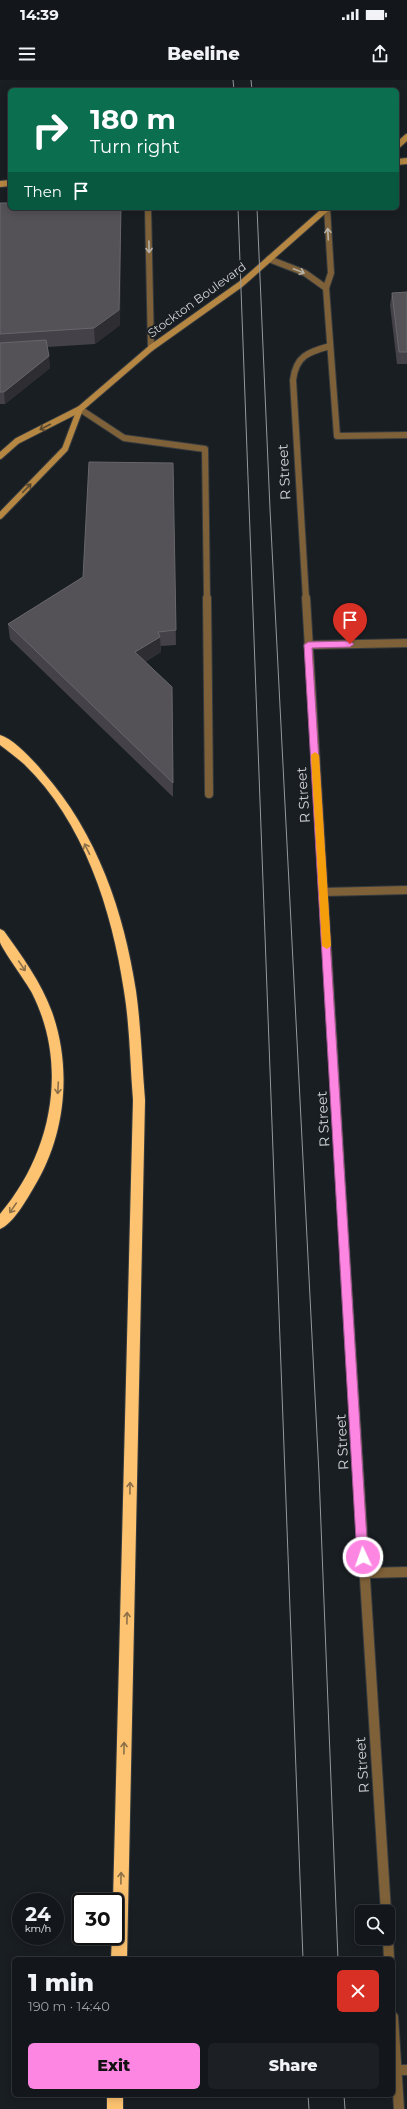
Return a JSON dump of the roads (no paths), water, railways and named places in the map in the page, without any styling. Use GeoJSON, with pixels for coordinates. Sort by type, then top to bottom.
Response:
{"type":"FeatureCollection","features":[{"type":"Feature","properties":{"kind":"highway"},"geometry":{"type":"LineString","coordinates":[[0,739],[28,763],[62,805],[84,842],[105,884],[118,931],[130,991],[139,1100],[119,1957]]}},
{"type":"Feature","properties":{"kind":"highway"},"geometry":{"type":"LineString","coordinates":[[0,934],[30,977],[47,1013],[57,1053],[58,1089],[51,1133],[36,1174],[9,1214],[0,1223]]}},
{"type":"Feature","properties":{"kind":"highway"},"geometry":{"type":"LineString","coordinates":[[115,2109],[116,2097]]}},
{"type":"Feature","properties":{"kind":"main road"},"geometry":{"type":"LineString","coordinates":[[399,144],[407,137]]}},
{"type":"Feature","properties":{"kind":"main road","name":"Stockton Boulevard"},"geometry":{"type":"LineString","coordinates":[[0,456],[17,441],[80,409],[151,348],[241,284],[325,210]]}},
{"type":"Feature","properties":{"kind":"main road","name":"Stockton Boulevard"},"geometry":{"type":"LineString","coordinates":[[0,516],[65,449],[80,409]]}},
{"type":"Feature","properties":{"kind":"street"},"geometry":{"type":"LineString","coordinates":[[148,210],[151,348]]}},
{"type":"Feature","properties":{"kind":"street"},"geometry":{"type":"LineString","coordinates":[[327,210],[331,273],[326,288],[337,436],[407,435]]}},
{"type":"Feature","properties":{"kind":"street"},"geometry":{"type":"LineString","coordinates":[[269,259],[305,273],[326,288]]}},
{"type":"Feature","properties":{"kind":"street","name":"R Street"},"geometry":{"type":"LineString","coordinates":[[330,346],[310,351],[295,365],[292,380],[386,1905]]}},
{"type":"Feature","properties":{"kind":"street"},"geometry":{"type":"LineString","coordinates":[[80,409],[124,438],[205,449],[209,794]]}},
{"type":"Feature","properties":{"kind":"street"},"geometry":{"type":"LineString","coordinates":[[308,645],[407,643]]}},
{"type":"Feature","properties":{"kind":"street"},"geometry":{"type":"LineString","coordinates":[[324,892],[407,890]]}},
{"type":"Feature","properties":{"kind":"street"},"geometry":{"type":"LineString","coordinates":[[364,1573],[407,1572]]}},
{"type":"Feature","properties":{"kind":"street"},"geometry":{"type":"LineString","coordinates":[[388,1945],[389,1957]]}},
{"type":"Feature","properties":{"kind":"street"},"geometry":{"type":"LineString","coordinates":[[395,2029],[402,2070],[399,2109]]}},
{"type":"Feature","properties":{"kind":"tram line"},"geometry":{"type":"LineString","coordinates":[[233,80],[234,88]]}},
{"type":"Feature","properties":{"kind":"tram line"},"geometry":{"type":"LineString","coordinates":[[251,80],[252,88]]}},
{"type":"Feature","properties":{"kind":"tram line"},"geometry":{"type":"LineString","coordinates":[[238,210],[303,1957]]}},
{"type":"Feature","properties":{"kind":"tram line"},"geometry":{"type":"LineString","coordinates":[[257,210],[270,509],[319,1474],[338,1957]]}},
{"type":"Feature","properties":{"kind":"tram line"},"geometry":{"type":"LineString","coordinates":[[308,2097],[309,2109]]}},
{"type":"Feature","properties":{"kind":"tram line"},"geometry":{"type":"LineString","coordinates":[[344,2097],[345,2109]]}}]}
